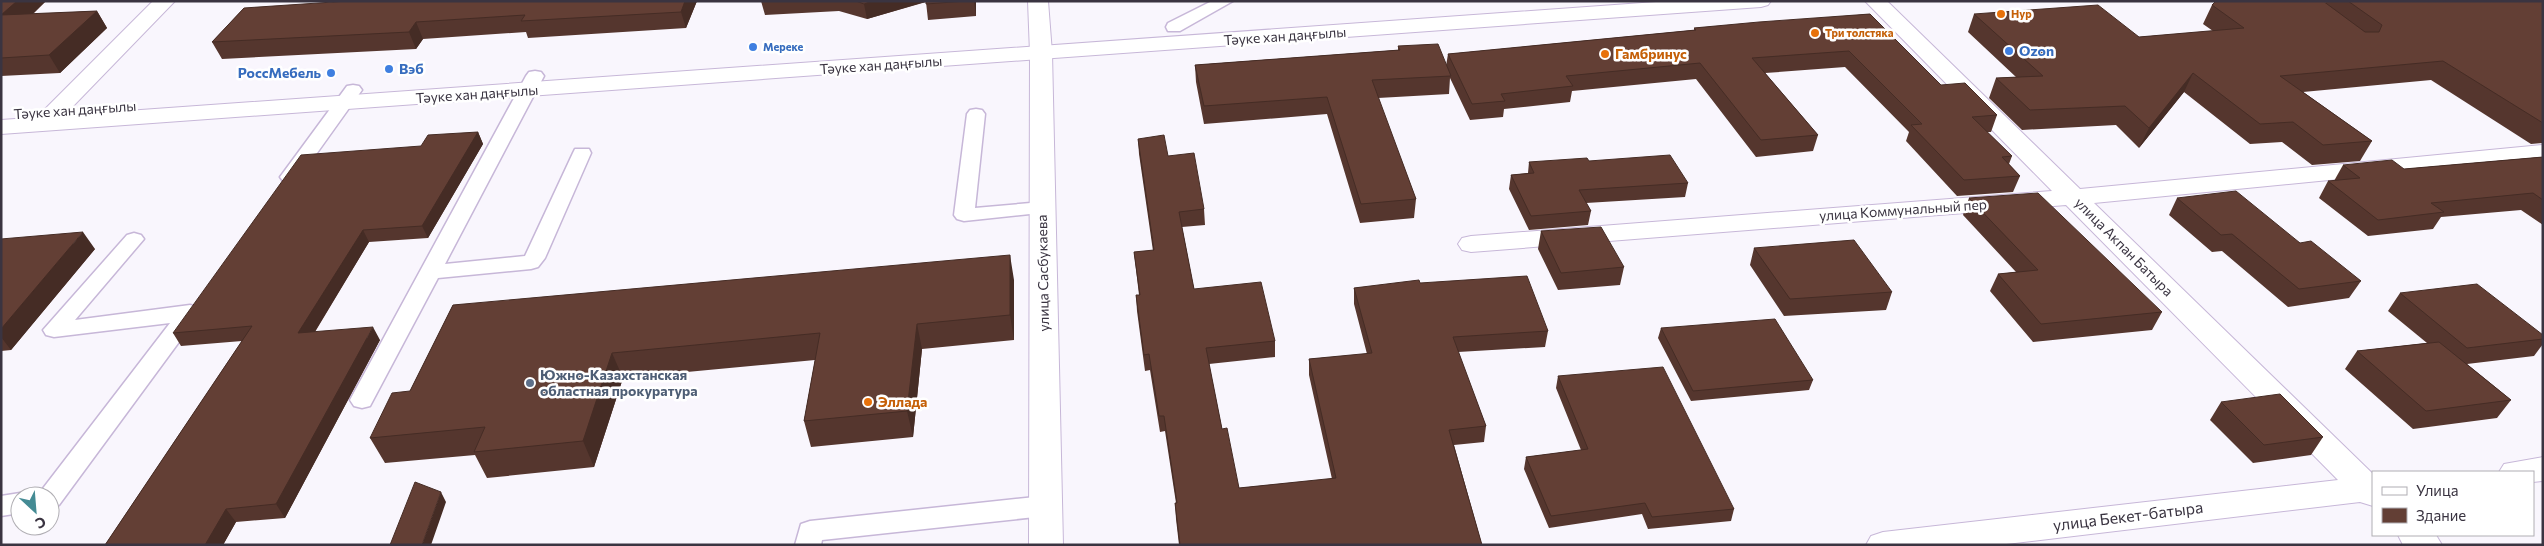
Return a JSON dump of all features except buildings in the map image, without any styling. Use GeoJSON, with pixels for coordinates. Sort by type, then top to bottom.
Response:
{"type":"FeatureCollection","features":[{"type":"Feature","properties":{"kind":"street"},"geometry":{"type":"LineString","coordinates":[[50,118],[165,1]]}},
{"type":"Feature","properties":{"kind":"street","name":"улица Сасбукаева"},"geometry":{"type":"LineString","coordinates":[[1038,1],[1046,545]]}},
{"type":"Feature","properties":{"kind":"street","name":"Тәуке хан даңғылы"},"geometry":{"type":"LineString","coordinates":[[1040,45],[1174,27],[1525,1]]}},
{"type":"Feature","properties":{"kind":"street","name":"Тәуке хан даңғылы"},"geometry":{"type":"LineString","coordinates":[[1,116],[50,118],[1040,45],[1761,1]]}},
{"type":"Feature","properties":{"kind":"street","name":"улица Акпан Батыра"},"geometry":{"type":"LineString","coordinates":[[1875,1],[2371,490]]}},
{"type":"Feature","properties":{"kind":"street","name":"Тәуке хан даңғылы"},"geometry":{"type":"LineString","coordinates":[[1,127],[50,118]]}},
{"type":"Feature","properties":{"kind":"street","name":"улица Коммунальный пер"},"geometry":{"type":"LineString","coordinates":[[1471,244],[2073,197],[2543,152]]}},
{"type":"Feature","properties":{"kind":"street"},"geometry":{"type":"LineString","coordinates":[[2524,471],[2543,469]]}},
{"type":"Feature","properties":{"kind":"street","name":"улица Бекет-батыра"},"geometry":{"type":"LineString","coordinates":[[1883,545],[2371,490]]}},
{"type":"Feature","properties":{"kind":"street"},"geometry":{"type":"LineString","coordinates":[[2415,536],[2425,545]]}},
{"type":"Feature","properties":{"kind":"lane"},"geometry":{"type":"LineString","coordinates":[[1174,27],[1224,1]]}},
{"type":"Feature","properties":{"kind":"lane"},"geometry":{"type":"LineString","coordinates":[[362,400],[532,83]]}},
{"type":"Feature","properties":{"kind":"lane"},"geometry":{"type":"LineString","coordinates":[[281,190],[349,97]]}},
{"type":"Feature","properties":{"kind":"lane"},"geometry":{"type":"LineString","coordinates":[[976,114],[964,215],[1042,208]]}},
{"type":"Feature","properties":{"kind":"lane"},"geometry":{"type":"LineString","coordinates":[[430,272],[530,262],[535,258],[582,153]]}},
{"type":"Feature","properties":{"kind":"lane"},"geometry":{"type":"LineString","coordinates":[[59,486],[194,307],[54,330],[134,239]]}},
{"type":"Feature","properties":{"kind":"lane"},"geometry":{"type":"LineString","coordinates":[[808,545],[810,531],[1045,506]]}},
{"type":"Feature","properties":{"kind":"place","name":"Нур"},"geometry":{"type":"Point","coordinates":[2001,14]}},
{"type":"Feature","properties":{"kind":"place","name":"Три толстяка"},"geometry":{"type":"Point","coordinates":[1815,33]}},
{"type":"Feature","properties":{"kind":"place","name":"Мереке"},"geometry":{"type":"Point","coordinates":[753,47]}},
{"type":"Feature","properties":{"kind":"place","name":"Ozon"},"geometry":{"type":"Point","coordinates":[2009,51]}},
{"type":"Feature","properties":{"kind":"place","name":"Гамбринус"},"geometry":{"type":"Point","coordinates":[1605,54]}},
{"type":"Feature","properties":{"kind":"place","name":"Вэб"},"geometry":{"type":"Point","coordinates":[389,69]}},
{"type":"Feature","properties":{"kind":"place","name":"РоссМебель"},"geometry":{"type":"Point","coordinates":[331,73]}},
{"type":"Feature","properties":{"kind":"place","name":"Южно-Казахстанская областная прокуратура"},"geometry":{"type":"Point","coordinates":[530,383]}},
{"type":"Feature","properties":{"kind":"place","name":"Эллада"},"geometry":{"type":"Point","coordinates":[868,402]}}]}
